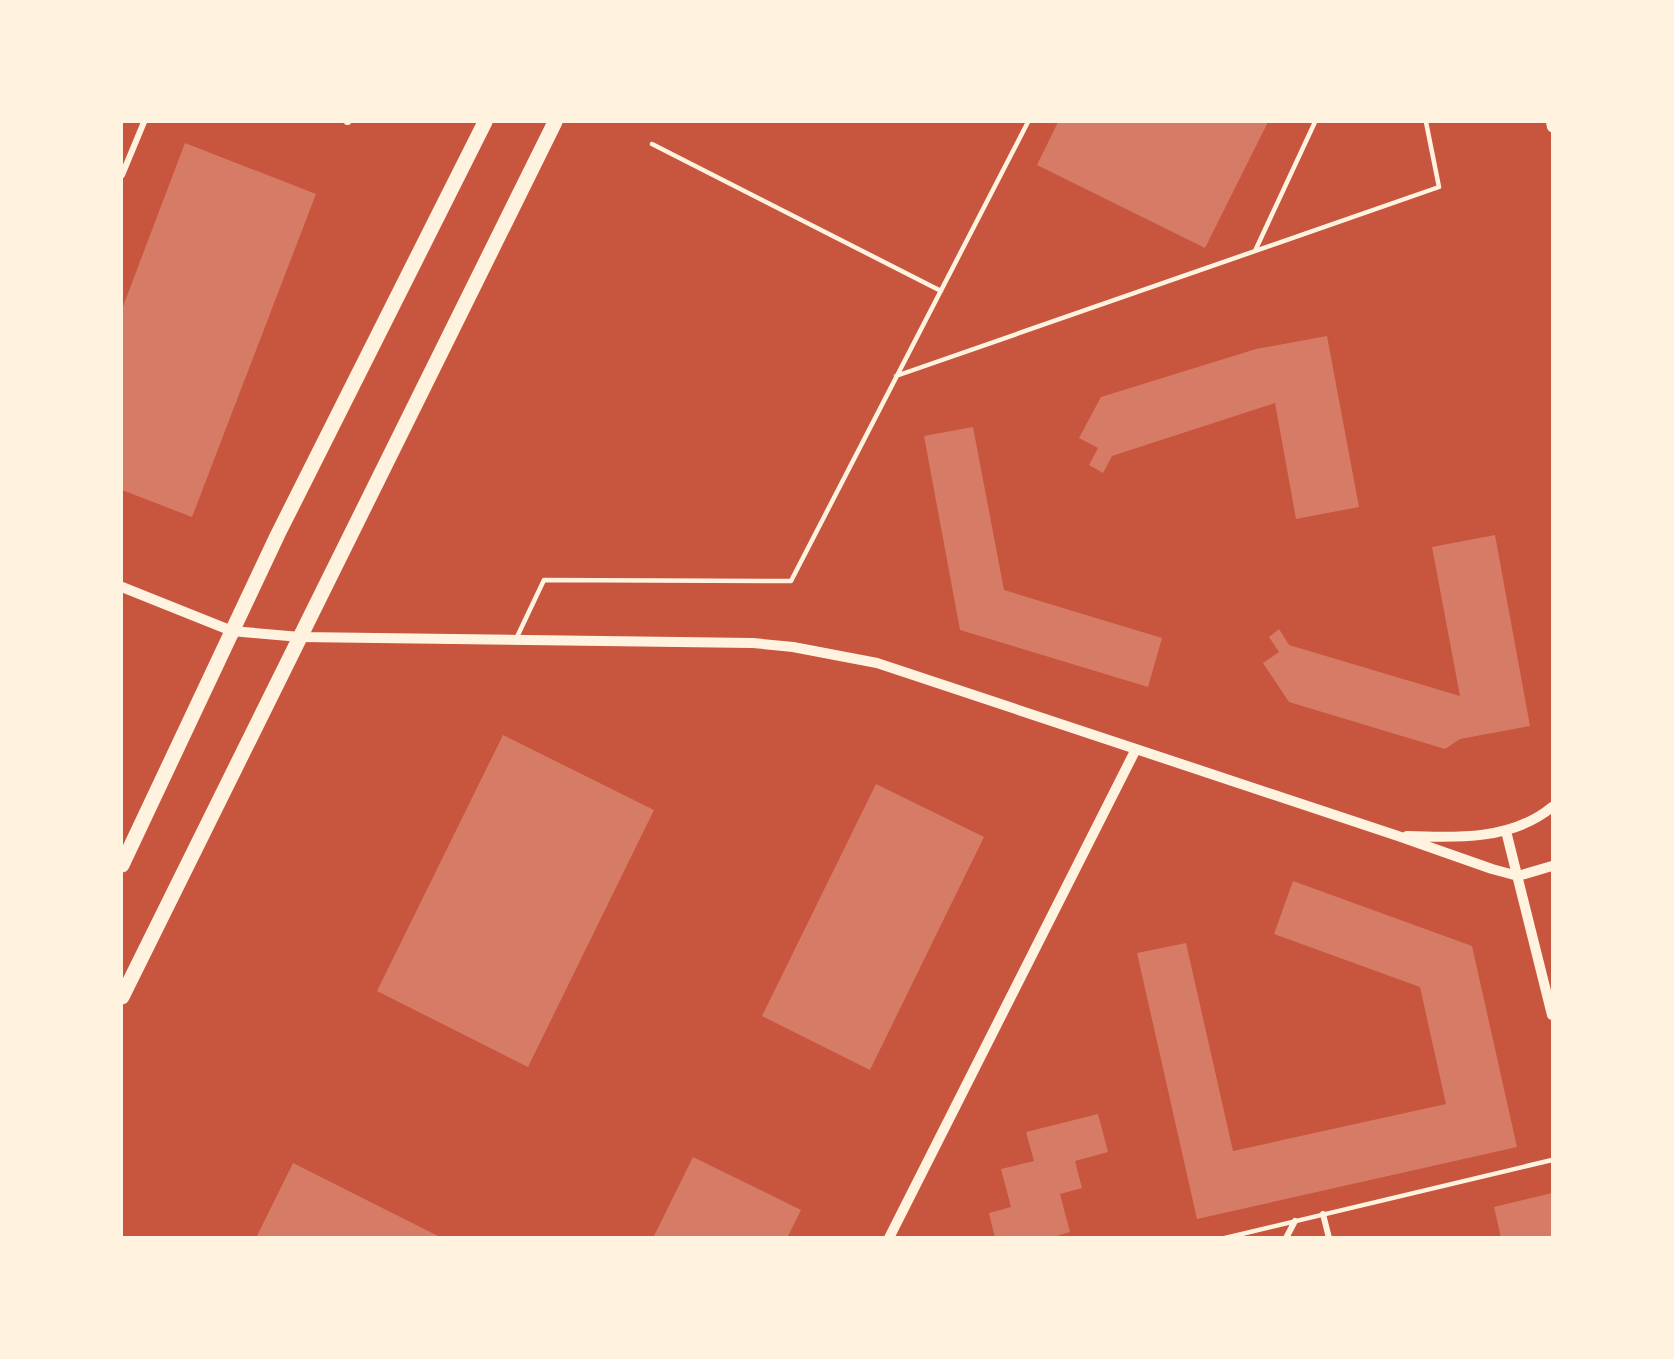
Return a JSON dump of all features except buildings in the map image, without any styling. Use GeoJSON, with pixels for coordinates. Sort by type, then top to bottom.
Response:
{"type":"FeatureCollection","features":[{"type":"Feature","properties":{"kind":"main road"},"geometry":{"type":"LineString","coordinates":[[122,865],[278,534],[485,122]]}},
{"type":"Feature","properties":{"kind":"main road"},"geometry":{"type":"LineString","coordinates":[[122,997],[555,122]]}},
{"type":"Feature","properties":{"kind":"street"},"geometry":{"type":"LineString","coordinates":[[122,176],[144,122]]}},
{"type":"Feature","properties":{"kind":"street"},"geometry":{"type":"LineString","coordinates":[[1551,122],[1552,127]]}},
{"type":"Feature","properties":{"kind":"street"},"geometry":{"type":"LineString","coordinates":[[122,587],[232,631],[300,637],[712,642],[793,647],[878,663],[1518,876],[1552,866]]}},
{"type":"Feature","properties":{"kind":"street"},"geometry":{"type":"LineString","coordinates":[[889,1238],[1136,749]]}},
{"type":"Feature","properties":{"kind":"street"},"geometry":{"type":"LineString","coordinates":[[1398,836],[1456,838],[1506,831],[1540,817],[1552,807]]}},
{"type":"Feature","properties":{"kind":"street"},"geometry":{"type":"LineString","coordinates":[[1506,831],[1552,1016]]}},
{"type":"Feature","properties":{"kind":"street"},"geometry":{"type":"LineString","coordinates":[[1323,1214],[1329,1238]]}},
{"type":"Feature","properties":{"kind":"street"},"geometry":{"type":"LineString","coordinates":[[1286,1238],[1295,1221]]}},
{"type":"Feature","properties":{"kind":"lane"},"geometry":{"type":"LineString","coordinates":[[516,639],[544,580],[791,581],[1029,122]]}},
{"type":"Feature","properties":{"kind":"lane"},"geometry":{"type":"LineString","coordinates":[[1255,251],[1315,122]]}},
{"type":"Feature","properties":{"kind":"lane"},"geometry":{"type":"LineString","coordinates":[[896,376],[1438,187],[1426,122]]}},
{"type":"Feature","properties":{"kind":"lane"},"geometry":{"type":"LineString","coordinates":[[652,144],[941,291]]}},
{"type":"Feature","properties":{"kind":"lane"},"geometry":{"type":"LineString","coordinates":[[1225,1238],[1552,1160]]}}]}
